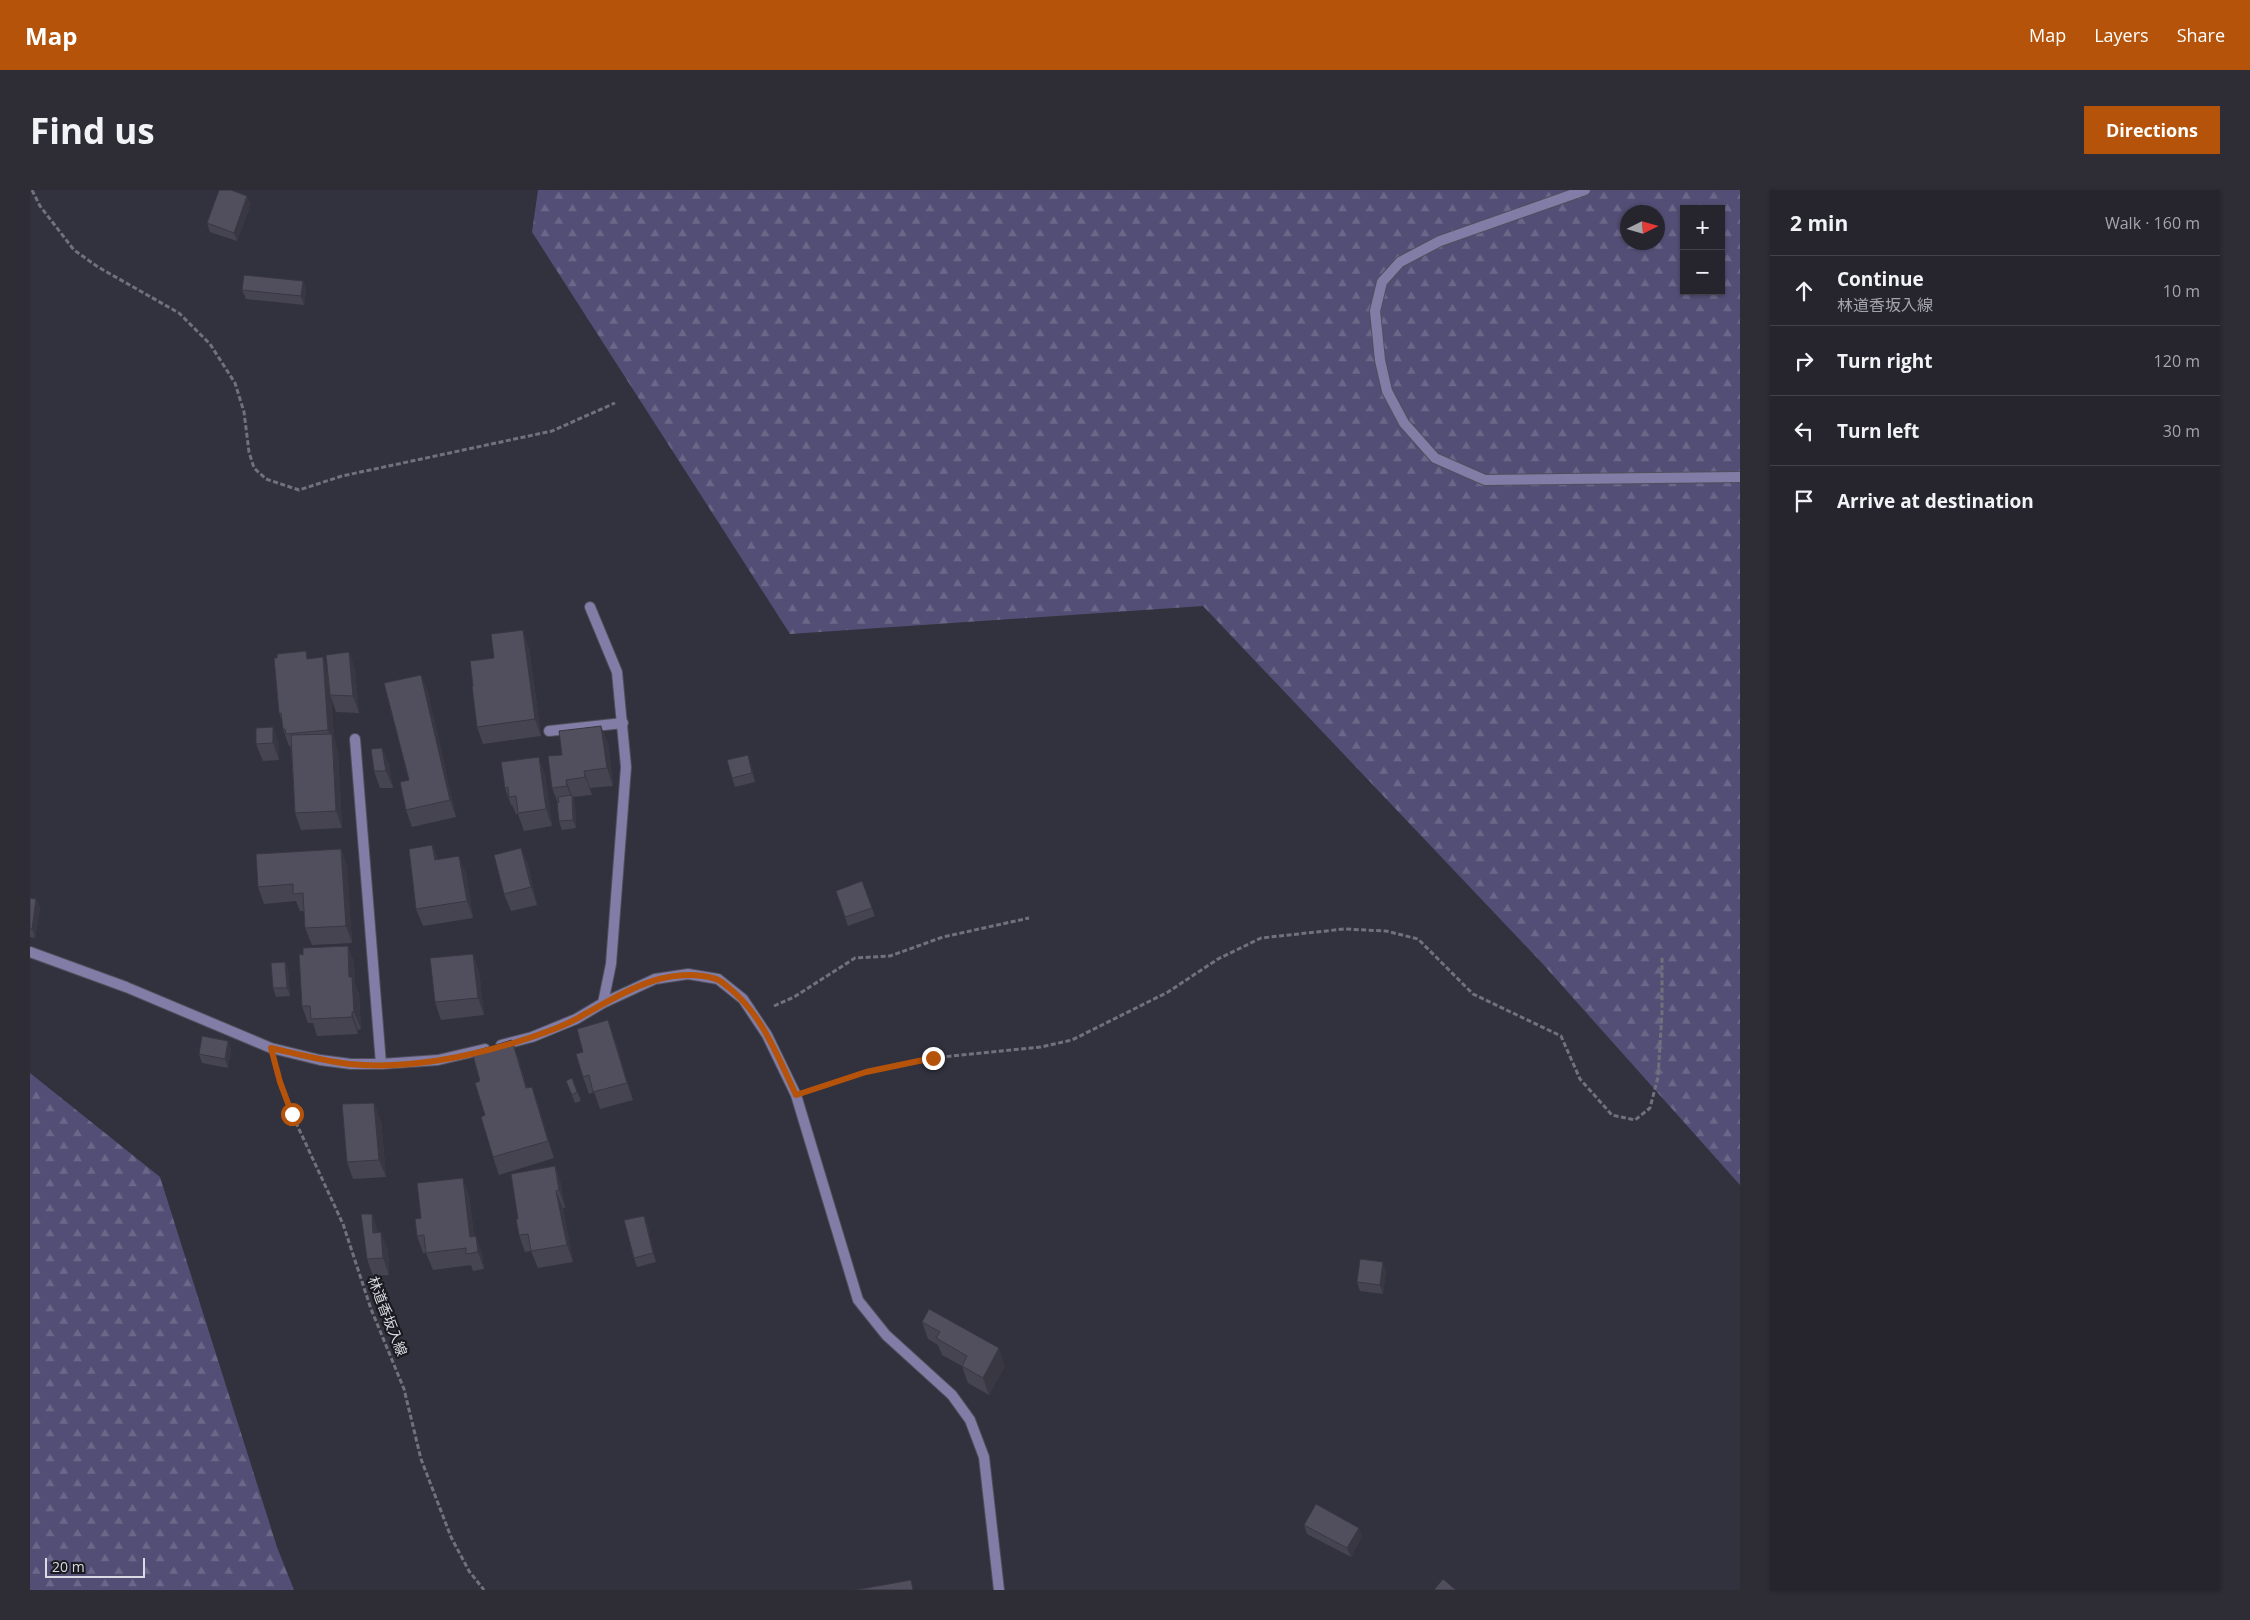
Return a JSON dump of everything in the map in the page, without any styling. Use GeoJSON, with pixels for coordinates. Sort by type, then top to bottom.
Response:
{"type":"FeatureCollection","features":[{"type":"Feature","properties":{"kind":"street"},"geometry":{"type":"LineString","coordinates":[[1585,190],[1440,241],[1400,262],[1382,282],[1375,311],[1380,360],[1387,391],[1404,423],[1435,458],[1485,480],[1740,477]]}},
{"type":"Feature","properties":{"kind":"street"},"geometry":{"type":"LineString","coordinates":[[590,607],[617,672],[626,767],[611,964],[603,1003]]}},
{"type":"Feature","properties":{"kind":"street"},"geometry":{"type":"LineString","coordinates":[[549,731],[623,723]]}},
{"type":"Feature","properties":{"kind":"street"},"geometry":{"type":"LineString","coordinates":[[355,739],[381,1064]]}},
{"type":"Feature","properties":{"kind":"street"},"geometry":{"type":"LineString","coordinates":[[30,952],[126,987],[271,1048],[320,1060],[351,1064],[438,1060],[532,1037],[576,1020],[603,1003],[655,979],[688,974],[718,979],[743,1000],[767,1035],[796,1095],[858,1300],[886,1335],[952,1395],[970,1420],[984,1457],[999,1590]]}},
{"type":"Feature","properties":{"kind":"path"},"geometry":{"type":"LineString","coordinates":[[32,190],[40,206],[74,250],[98,268],[179,314],[210,344],[235,383],[244,412],[249,452],[254,468],[266,479],[299,490],[342,476],[552,431],[615,403]]}},
{"type":"Feature","properties":{"kind":"path"},"geometry":{"type":"LineString","coordinates":[[752,1013],[794,997],[855,958],[890,956],[943,938],[1029,918]]}},
{"type":"Feature","properties":{"kind":"path"},"geometry":{"type":"LineString","coordinates":[[796,1095],[866,1072],[933,1058],[1041,1047],[1072,1040],[1168,992],[1218,959],[1261,938],[1344,929],[1386,931],[1418,939],[1473,994],[1561,1036],[1580,1079],[1612,1115],[1636,1120],[1650,1108],[1658,1077],[1662,956]]}},
{"type":"Feature","properties":{"kind":"path","name":"林道香坂入線"},"geometry":{"type":"LineString","coordinates":[[271,1048],[280,1082],[343,1224],[371,1309],[404,1389],[421,1458],[450,1537],[468,1571],[484,1590]]}},
{"type":"Feature","properties":{"kind":"green space"},"geometry":{"type":"Polygon","coordinates":[[[538,190],[1740,190],[1740,1185],[1541,962],[1203,606],[790,634],[532,232],[538,190]]]}},
{"type":"Feature","properties":{"kind":"green space"},"geometry":{"type":"Polygon","coordinates":[[[30,1073],[160,1177],[277,1547],[294,1590],[30,1590],[30,1073]]]}},
{"type":"Feature","properties":{"kind":"building"},"geometry":{"type":"Polygon","coordinates":[[[219,190],[231,190],[247,196],[234,233],[207,223],[219,190]]]}},
{"type":"Feature","properties":{"kind":"building"},"geometry":{"type":"Polygon","coordinates":[[[244,275],[303,281],[301,296],[242,290],[244,275]]]}},
{"type":"Feature","properties":{"kind":"building"},"geometry":{"type":"Polygon","coordinates":[[[523,630],[535,719],[477,727],[470,661],[494,658],[491,634],[523,630]]]}},
{"type":"Feature","properties":{"kind":"building"},"geometry":{"type":"Polygon","coordinates":[[[306,651],[307,659],[323,657],[328,730],[286,734],[285,729],[283,729],[281,713],[279,713],[274,658],[277,658],[277,654],[306,651]]]}},
{"type":"Feature","properties":{"kind":"building"},"geometry":{"type":"Polygon","coordinates":[[[349,652],[353,696],[330,695],[326,655],[349,652]]]}},
{"type":"Feature","properties":{"kind":"building"},"geometry":{"type":"Polygon","coordinates":[[[421,675],[450,800],[406,810],[400,782],[409,780],[384,683],[421,675]]]}},
{"type":"Feature","properties":{"kind":"building"},"geometry":{"type":"Polygon","coordinates":[[[601,726],[607,768],[584,771],[585,777],[566,780],[567,786],[552,788],[548,756],[562,755],[559,731],[601,726]]]}},
{"type":"Feature","properties":{"kind":"building"},"geometry":{"type":"Polygon","coordinates":[[[273,727],[273,743],[256,744],[256,728],[273,727]]]}},
{"type":"Feature","properties":{"kind":"building"},"geometry":{"type":"Polygon","coordinates":[[[332,734],[336,811],[295,813],[291,735],[332,734]]]}},
{"type":"Feature","properties":{"kind":"building"},"geometry":{"type":"Polygon","coordinates":[[[382,748],[386,771],[374,771],[371,749],[382,748]]]}},
{"type":"Feature","properties":{"kind":"building"},"geometry":{"type":"Polygon","coordinates":[[[748,755],[752,773],[732,778],[727,760],[748,755]]]}},
{"type":"Feature","properties":{"kind":"building"},"geometry":{"type":"Polygon","coordinates":[[[539,757],[546,809],[518,813],[516,796],[509,797],[508,787],[505,788],[501,762],[539,757]]]}},
{"type":"Feature","properties":{"kind":"building"},"geometry":{"type":"Polygon","coordinates":[[[572,795],[573,820],[559,821],[558,797],[572,795]]]}},
{"type":"Feature","properties":{"kind":"building"},"geometry":{"type":"Polygon","coordinates":[[[432,845],[435,860],[459,856],[467,901],[416,909],[409,849],[432,845]]]}},
{"type":"Feature","properties":{"kind":"building"},"geometry":{"type":"Polygon","coordinates":[[[521,848],[531,887],[504,894],[494,855],[521,848]]]}},
{"type":"Feature","properties":{"kind":"building"},"geometry":{"type":"Polygon","coordinates":[[[341,849],[346,926],[305,928],[303,893],[293,894],[293,884],[258,887],[256,854],[341,849]]]}},
{"type":"Feature","properties":{"kind":"building"},"geometry":{"type":"Polygon","coordinates":[[[862,881],[872,908],[845,917],[836,891],[862,881]]]}},
{"type":"Feature","properties":{"kind":"building"},"geometry":{"type":"Polygon","coordinates":[[[30,898],[36,899],[32,929],[30,929],[30,898]]]}},
{"type":"Feature","properties":{"kind":"building"},"geometry":{"type":"Polygon","coordinates":[[[348,946],[349,977],[352,977],[354,1012],[352,1012],[352,1017],[311,1019],[310,1006],[302,1006],[299,954],[303,955],[303,948],[348,946]]]}},
{"type":"Feature","properties":{"kind":"building"},"geometry":{"type":"Polygon","coordinates":[[[473,954],[478,998],[435,1002],[430,958],[473,954]]]}},
{"type":"Feature","properties":{"kind":"building"},"geometry":{"type":"Polygon","coordinates":[[[285,962],[287,988],[273,988],[271,963],[285,962]]]}},
{"type":"Feature","properties":{"kind":"building"},"geometry":{"type":"Polygon","coordinates":[[[608,1020],[627,1083],[593,1092],[589,1075],[583,1077],[576,1054],[583,1052],[577,1029],[608,1020]]]}},
{"type":"Feature","properties":{"kind":"building"},"geometry":{"type":"Polygon","coordinates":[[[202,1036],[228,1041],[225,1059],[199,1054],[202,1036]]]}},
{"type":"Feature","properties":{"kind":"building"},"geometry":{"type":"Polygon","coordinates":[[[512,1040],[526,1088],[532,1087],[548,1141],[493,1157],[481,1117],[485,1115],[475,1083],[480,1081],[472,1052],[512,1040]]]}},
{"type":"Feature","properties":{"kind":"building"},"geometry":{"type":"Polygon","coordinates":[[[572,1078],[577,1092],[572,1095],[566,1081],[572,1078]]]}},
{"type":"Feature","properties":{"kind":"building"},"geometry":{"type":"Polygon","coordinates":[[[374,1103],[379,1160],[347,1162],[342,1104],[374,1103]]]}},
{"type":"Feature","properties":{"kind":"building"},"geometry":{"type":"Polygon","coordinates":[[[555,1166],[559,1190],[556,1191],[567,1245],[531,1251],[528,1234],[519,1235],[511,1174],[555,1166]]]}},
{"type":"Feature","properties":{"kind":"building"},"geometry":{"type":"Polygon","coordinates":[[[463,1178],[470,1237],[476,1236],[478,1252],[466,1254],[466,1248],[426,1253],[424,1235],[417,1236],[415,1219],[421,1218],[417,1183],[463,1178]]]}},
{"type":"Feature","properties":{"kind":"building"},"geometry":{"type":"Polygon","coordinates":[[[361,1214],[372,1214],[373,1233],[381,1232],[383,1258],[367,1259],[361,1214]]]}},
{"type":"Feature","properties":{"kind":"building"},"geometry":{"type":"Polygon","coordinates":[[[644,1216],[653,1253],[634,1258],[624,1220],[644,1216]]]}},
{"type":"Feature","properties":{"kind":"building"},"geometry":{"type":"Polygon","coordinates":[[[1360,1259],[1383,1262],[1380,1285],[1357,1282],[1360,1259]]]}},
{"type":"Feature","properties":{"kind":"building"},"geometry":{"type":"Polygon","coordinates":[[[929,1309],[999,1348],[983,1378],[962,1366],[967,1356],[936,1338],[940,1332],[922,1322],[929,1309]]]}},
{"type":"Feature","properties":{"kind":"building"},"geometry":{"type":"Polygon","coordinates":[[[1316,1504],[1359,1528],[1347,1548],[1304,1525],[1316,1504]]]}},
{"type":"Feature","properties":{"kind":"building"},"geometry":{"type":"Polygon","coordinates":[[[1443,1579],[1456,1590],[1434,1590],[1443,1579]]]}},
{"type":"Feature","properties":{"kind":"building"},"geometry":{"type":"Polygon","coordinates":[[[911,1580],[913,1590],[855,1590],[911,1580]]]}},
{"type":"Feature","properties":{"kind":"route"},"geometry":{"type":"LineString","coordinates":[[292,1114],[280,1082],[271,1048],[320,1060],[351,1064],[438,1060],[532,1037],[576,1020],[603,1003],[655,979],[688,974],[718,979],[743,1000],[767,1035],[796,1095],[866,1072],[933,1058]]}}]}
